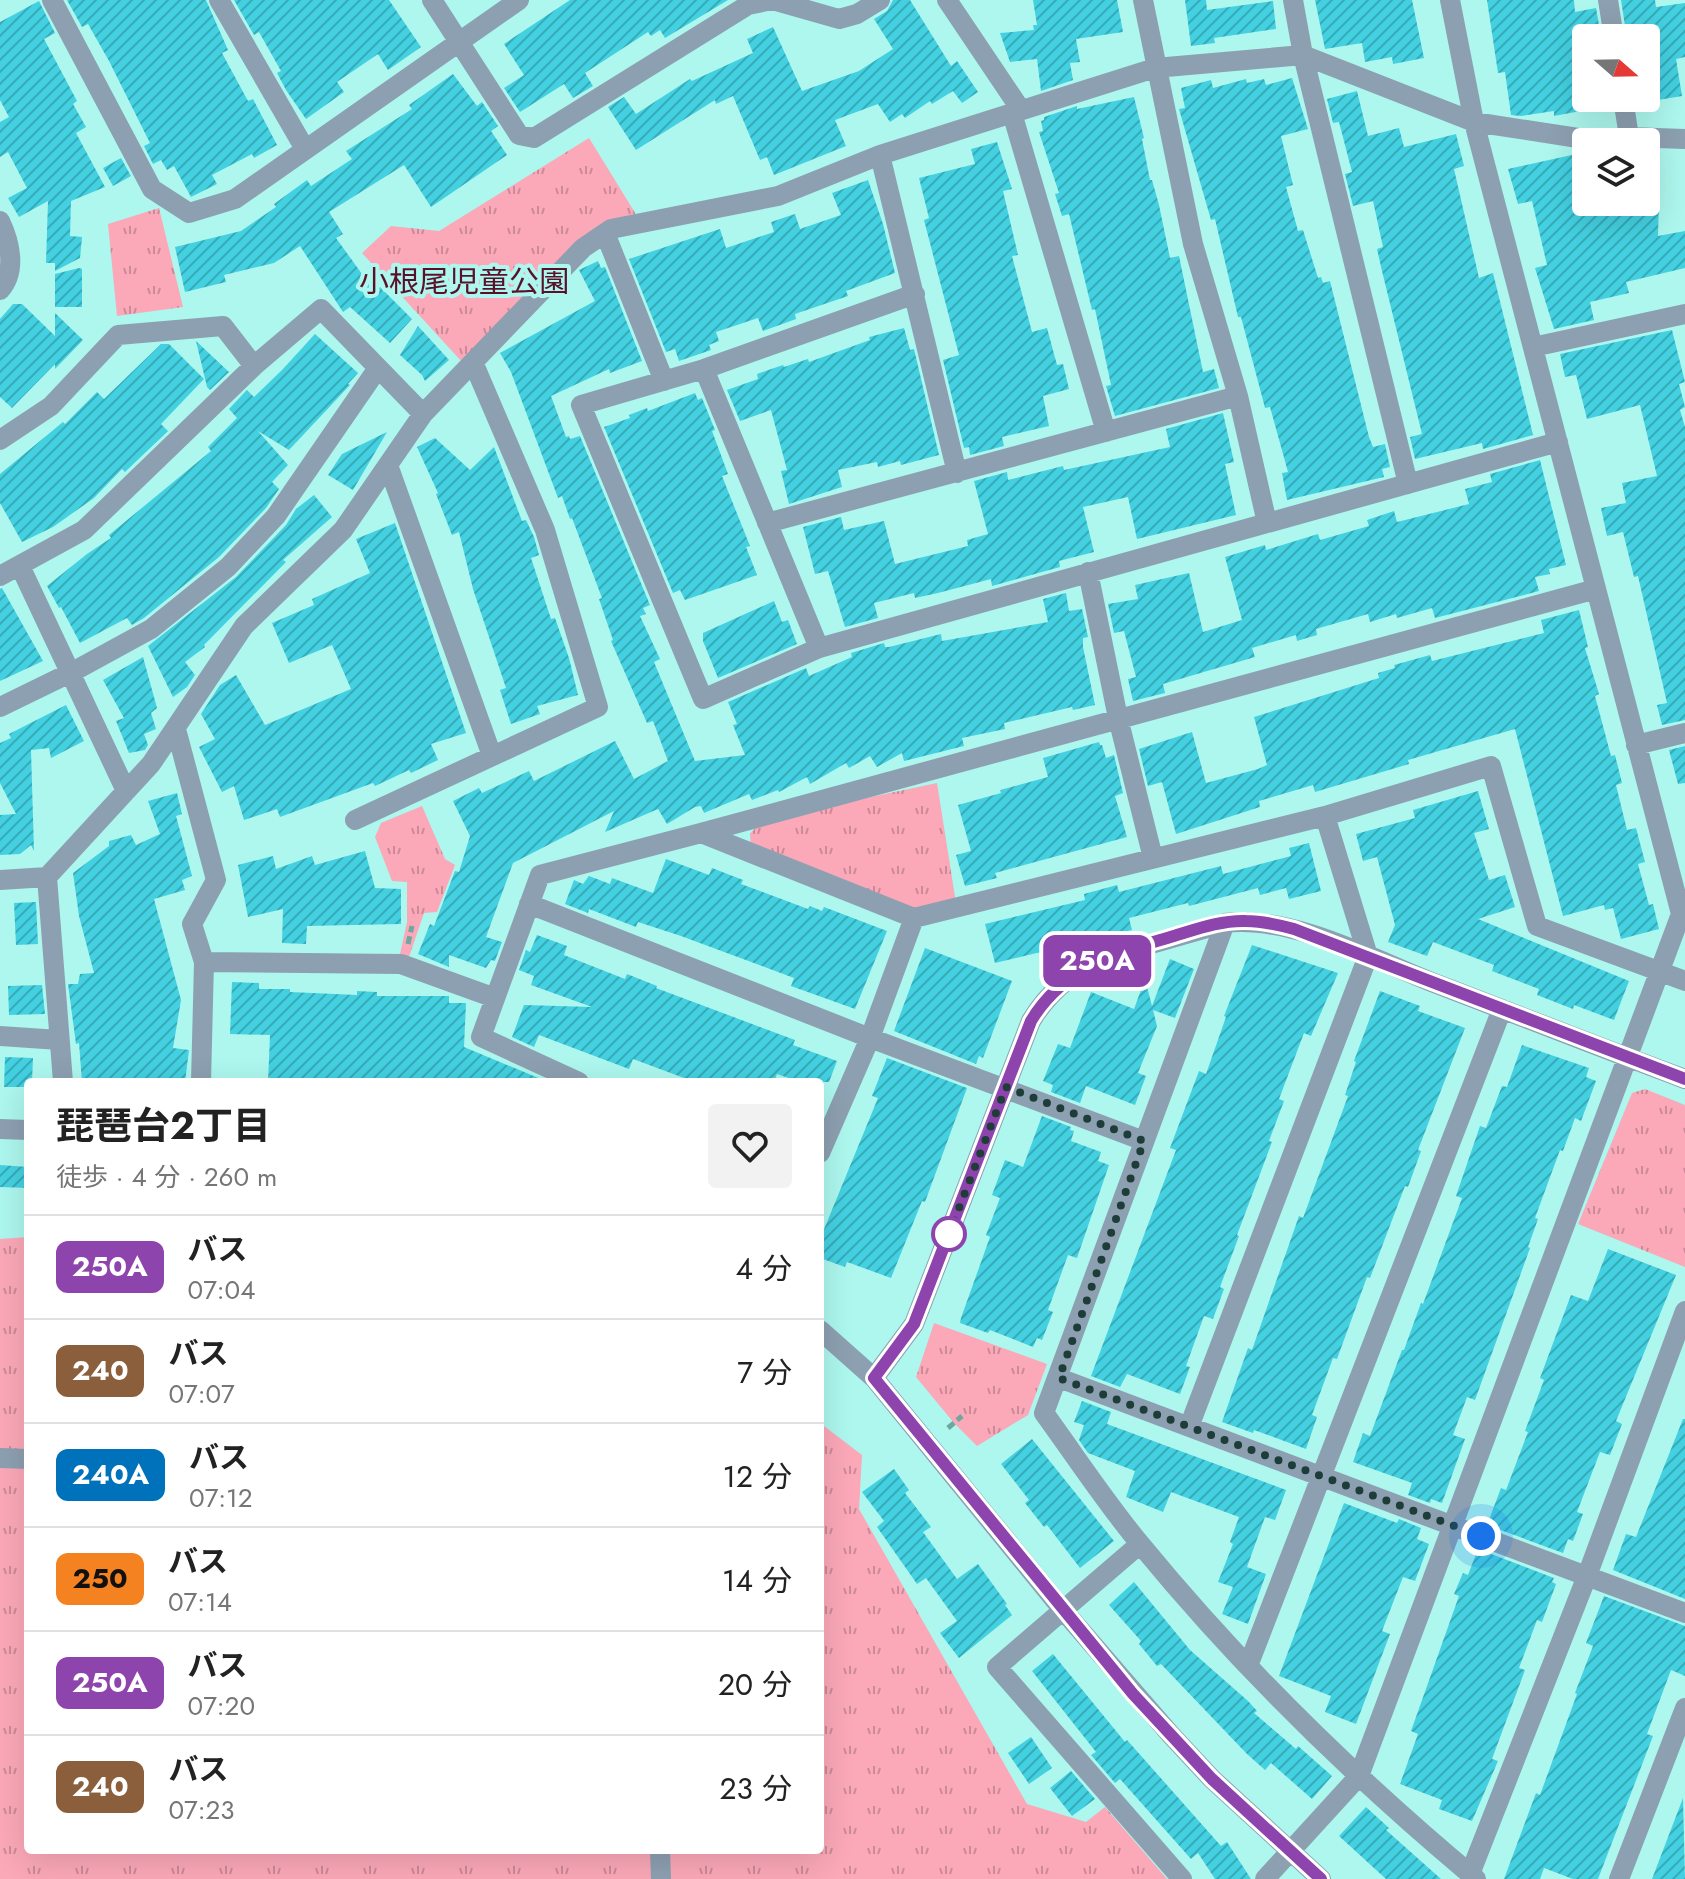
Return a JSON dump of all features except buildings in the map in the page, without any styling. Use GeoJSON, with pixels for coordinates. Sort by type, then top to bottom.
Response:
{"type":"FeatureCollection","features":[{"type":"Feature","properties":{"kind":"street"},"geometry":{"type":"LineString","coordinates":[[52,0],[152,189],[189,213],[235,199],[519,0]]}},
{"type":"Feature","properties":{"kind":"street"},"geometry":{"type":"LineString","coordinates":[[219,0],[305,149]]}},
{"type":"Feature","properties":{"kind":"street"},"geometry":{"type":"LineString","coordinates":[[432,0],[519,135],[534,138],[748,5],[772,0],[839,19],[857,14],[880,0]]}},
{"type":"Feature","properties":{"kind":"street"},"geometry":{"type":"LineString","coordinates":[[947,0],[1017,112],[1106,432]]}},
{"type":"Feature","properties":{"kind":"street"},"geometry":{"type":"LineString","coordinates":[[1143,0],[1193,244],[1238,396],[1267,523]]}},
{"type":"Feature","properties":{"kind":"street"},"geometry":{"type":"LineString","coordinates":[[1293,0],[1303,55],[1408,484]]}},
{"type":"Feature","properties":{"kind":"street"},"geometry":{"type":"LineString","coordinates":[[1265,1879],[1359,1776],[1681,914],[1675,855],[1636,745],[1474,122],[1450,0]]}},
{"type":"Feature","properties":{"kind":"street"},"geometry":{"type":"LineString","coordinates":[[1608,0],[1612,24]]}},
{"type":"Feature","properties":{"kind":"street"},"geometry":{"type":"LineString","coordinates":[[0,880],[47,877],[151,764],[244,626],[343,530],[423,414],[583,248],[611,229],[778,196],[880,155],[1155,68],[1303,55],[1474,122],[1572,137]]}},
{"type":"Feature","properties":{"kind":"street"},"geometry":{"type":"LineString","coordinates":[[1660,138],[1685,139]]}},
{"type":"Feature","properties":{"kind":"street"},"geometry":{"type":"LineString","coordinates":[[880,155],[957,473]]}},
{"type":"Feature","properties":{"kind":"street"},"geometry":{"type":"LineString","coordinates":[[0,221],[6,233],[11,264],[0,290]]}},
{"type":"Feature","properties":{"kind":"street"},"geometry":{"type":"LineString","coordinates":[[605,233],[664,381]]}},
{"type":"Feature","properties":{"kind":"street"},"geometry":{"type":"LineString","coordinates":[[915,294],[704,369],[581,405],[703,699],[819,648],[1558,442]]}},
{"type":"Feature","properties":{"kind":"street"},"geometry":{"type":"LineString","coordinates":[[0,576],[84,530],[254,366],[321,309],[423,414]]}},
{"type":"Feature","properties":{"kind":"street"},"geometry":{"type":"LineString","coordinates":[[1533,347],[1685,314]]}},
{"type":"Feature","properties":{"kind":"street"},"geometry":{"type":"LineString","coordinates":[[0,440],[51,406],[118,335],[223,326],[254,366]]}},
{"type":"Feature","properties":{"kind":"street"},"geometry":{"type":"LineString","coordinates":[[355,820],[598,707],[545,530],[473,362]]}},
{"type":"Feature","properties":{"kind":"street"},"geometry":{"type":"LineString","coordinates":[[0,707],[151,629],[228,567],[276,516],[378,368]]}},
{"type":"Feature","properties":{"kind":"street"},"geometry":{"type":"LineString","coordinates":[[704,369],[819,648]]}},
{"type":"Feature","properties":{"kind":"street"},"geometry":{"type":"LineString","coordinates":[[767,523],[1238,396]]}},
{"type":"Feature","properties":{"kind":"street"},"geometry":{"type":"LineString","coordinates":[[388,465],[492,756]]}},
{"type":"Feature","properties":{"kind":"street"},"geometry":{"type":"LineString","coordinates":[[20,566],[126,791]]}},
{"type":"Feature","properties":{"kind":"street"},"geometry":{"type":"LineString","coordinates":[[1088,572],[1118,718],[1153,858]]}},
{"type":"Feature","properties":{"kind":"street"},"geometry":{"type":"LineString","coordinates":[[570,1078],[481,1037],[540,875],[1596,589]]}},
{"type":"Feature","properties":{"kind":"street"},"geometry":{"type":"LineString","coordinates":[[176,729],[216,880],[192,924],[204,962],[201,1078]]}},
{"type":"Feature","properties":{"kind":"street"},"geometry":{"type":"LineString","coordinates":[[1636,745],[1685,733]]}},
{"type":"Feature","properties":{"kind":"street"},"geometry":{"type":"LineString","coordinates":[[701,833],[914,918],[1325,816],[1491,766],[1537,926],[1685,981]]}},
{"type":"Feature","properties":{"kind":"street"},"geometry":{"type":"LineString","coordinates":[[1189,1427],[1368,956],[1325,816]]}},
{"type":"Feature","properties":{"kind":"street"},"geometry":{"type":"LineString","coordinates":[[47,877],[63,1078]]}},
{"type":"Feature","properties":{"kind":"street"},"geometry":{"type":"LineString","coordinates":[[529,904],[870,1038],[1144,1141]]}},
{"type":"Feature","properties":{"kind":"street"},"geometry":{"type":"LineString","coordinates":[[824,1144],[870,1038],[914,918]]}},
{"type":"Feature","properties":{"kind":"street"},"geometry":{"type":"LineString","coordinates":[[1225,923],[1044,1413],[1140,1544],[1248,1666],[1359,1776],[1473,1877],[1685,1311]]}},
{"type":"Feature","properties":{"kind":"street"},"geometry":{"type":"LineString","coordinates":[[874,1378],[914,1324],[1023,1041],[1039,1007],[1075,973],[1131,948],[1225,923],[1271,923],[1368,956],[1685,1079]]}},
{"type":"Feature","properties":{"kind":"street"},"geometry":{"type":"LineString","coordinates":[[204,962],[401,964],[495,998]]}},
{"type":"Feature","properties":{"kind":"street"},"geometry":{"type":"LineString","coordinates":[[1248,1666],[1502,1009]]}},
{"type":"Feature","properties":{"kind":"street"},"geometry":{"type":"LineString","coordinates":[[0,1036],[59,1040]]}},
{"type":"Feature","properties":{"kind":"street"},"geometry":{"type":"LineString","coordinates":[[0,1129],[24,1130]]}},
{"type":"Feature","properties":{"kind":"street"},"geometry":{"type":"LineString","coordinates":[[824,1334],[874,1378],[1062,1609],[1171,1735],[1212,1779],[1321,1879]]}},
{"type":"Feature","properties":{"kind":"street"},"geometry":{"type":"LineString","coordinates":[[1059,1378],[1685,1613]]}},
{"type":"Feature","properties":{"kind":"street"},"geometry":{"type":"LineString","coordinates":[[0,1458],[24,1459]]}},
{"type":"Feature","properties":{"kind":"street"},"geometry":{"type":"LineString","coordinates":[[1140,1544],[997,1667],[1182,1879]]}},
{"type":"Feature","properties":{"kind":"street"},"geometry":{"type":"LineString","coordinates":[[1619,1879],[1685,1708]]}},
{"type":"Feature","properties":{"kind":"street"},"geometry":{"type":"LineString","coordinates":[[660,1854],[661,1879]]}},
{"type":"Feature","properties":{"kind":"path"},"geometry":{"type":"LineString","coordinates":[[408,946],[412,926]]}},
{"type":"Feature","properties":{"kind":"path"},"geometry":{"type":"LineString","coordinates":[[948,1428],[962,1416]]}},
{"type":"Feature","properties":{"kind":"green space","name":"小根尾児童公園"},"geometry":{"type":"Polygon","coordinates":[[[589,138],[637,216],[608,222],[463,363],[362,253],[391,226],[439,231],[589,138]]]}},
{"type":"Feature","properties":{"kind":"green space"},"geometry":{"type":"Polygon","coordinates":[[[159,208],[183,307],[117,316],[108,224],[159,208]]]}},
{"type":"Feature","properties":{"kind":"green space"},"geometry":{"type":"Polygon","coordinates":[[[937,783],[956,903],[916,912],[751,848],[750,834],[762,820],[937,783]]]}},
{"type":"Feature","properties":{"kind":"green space"},"geometry":{"type":"Polygon","coordinates":[[[422,806],[445,859],[455,865],[437,912],[424,913],[409,957],[400,954],[407,922],[407,882],[392,881],[375,837],[381,823],[422,806]]]}},
{"type":"Feature","properties":{"kind":"green space"},"geometry":{"type":"Polygon","coordinates":[[[1645,1089],[1685,1105],[1685,1267],[1578,1224],[1632,1093],[1645,1089]]]}},
{"type":"Feature","properties":{"kind":"green space"},"geometry":{"type":"Polygon","coordinates":[[[24,1237],[24,1854],[824,1854],[824,1426],[862,1455],[859,1509],[1027,1804],[1086,1822],[1105,1807],[1167,1879],[0,1879],[0,1239],[24,1237]]]}},
{"type":"Feature","properties":{"kind":"green space"},"geometry":{"type":"Polygon","coordinates":[[[934,1323],[1047,1364],[1028,1415],[977,1446],[916,1377],[934,1323]]]}},
{"type":"Feature","properties":{"kind":"bus line","name":"250A"},"geometry":{"type":"LineString","coordinates":[[1321,1879],[1212,1779],[1133,1694],[874,1378],[914,1324],[1031,1021],[1039,1007],[1063,982],[1090,964],[1131,948],[1225,923],[1271,923],[1368,956],[1685,1079]]}},
{"type":"Feature","properties":{"kind":"route"},"geometry":{"type":"LineString","coordinates":[[949,1234],[1006,1087],[1144,1141],[1059,1378],[1481,1536]]}}]}
